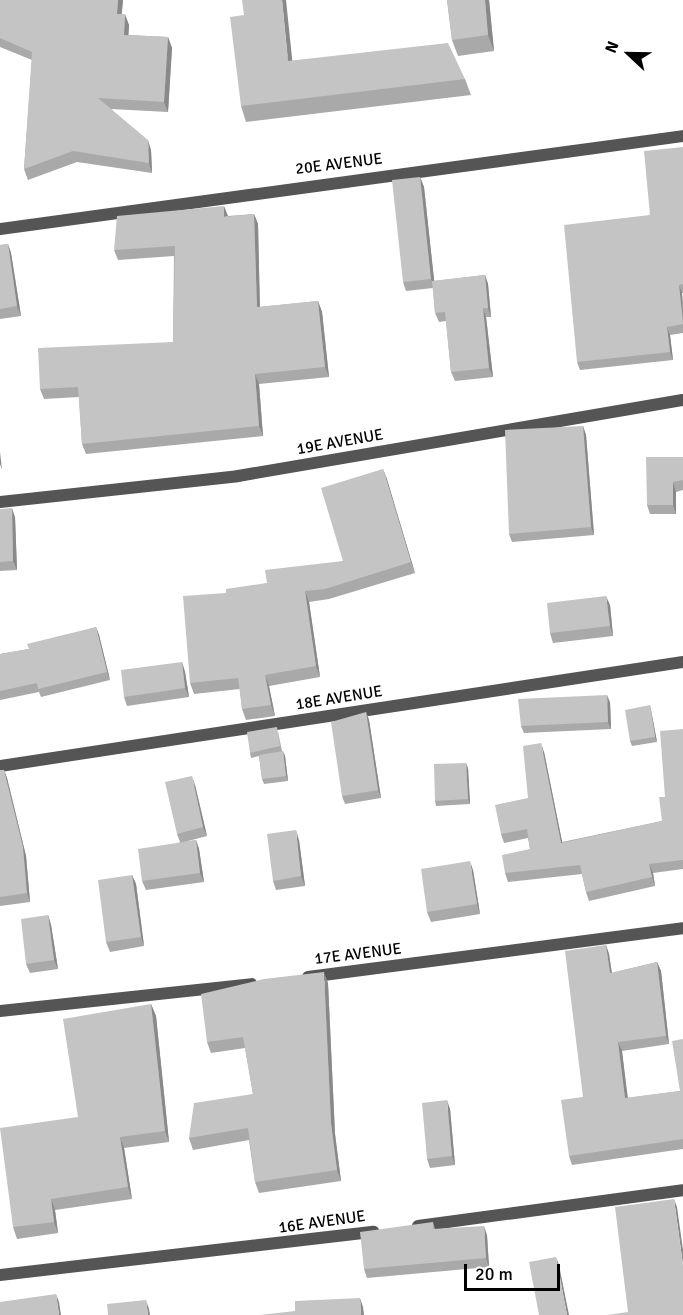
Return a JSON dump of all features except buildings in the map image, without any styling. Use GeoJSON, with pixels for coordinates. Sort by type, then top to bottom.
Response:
{"type":"FeatureCollection","features":[{"type":"Feature","properties":{"kind":"street","name":"20E AVENUE"},"geometry":{"type":"LineString","coordinates":[[0,229],[683,136]]}},
{"type":"Feature","properties":{"kind":"street","name":"19E AVENUE"},"geometry":{"type":"LineString","coordinates":[[0,502],[238,476],[683,400]]}},
{"type":"Feature","properties":{"kind":"street","name":"18E AVENUE"},"geometry":{"type":"LineString","coordinates":[[0,766],[683,662]]}},
{"type":"Feature","properties":{"kind":"street","name":"17E AVENUE"},"geometry":{"type":"LineString","coordinates":[[292,979],[683,928]]}},
{"type":"Feature","properties":{"kind":"street"},"geometry":{"type":"LineString","coordinates":[[0,1011],[269,982]]}},
{"type":"Feature","properties":{"kind":"street"},"geometry":{"type":"LineString","coordinates":[[406,1228],[683,1190]]}},
{"type":"Feature","properties":{"kind":"street","name":"16E AVENUE"},"geometry":{"type":"LineString","coordinates":[[0,1275],[382,1231]]}}]}
